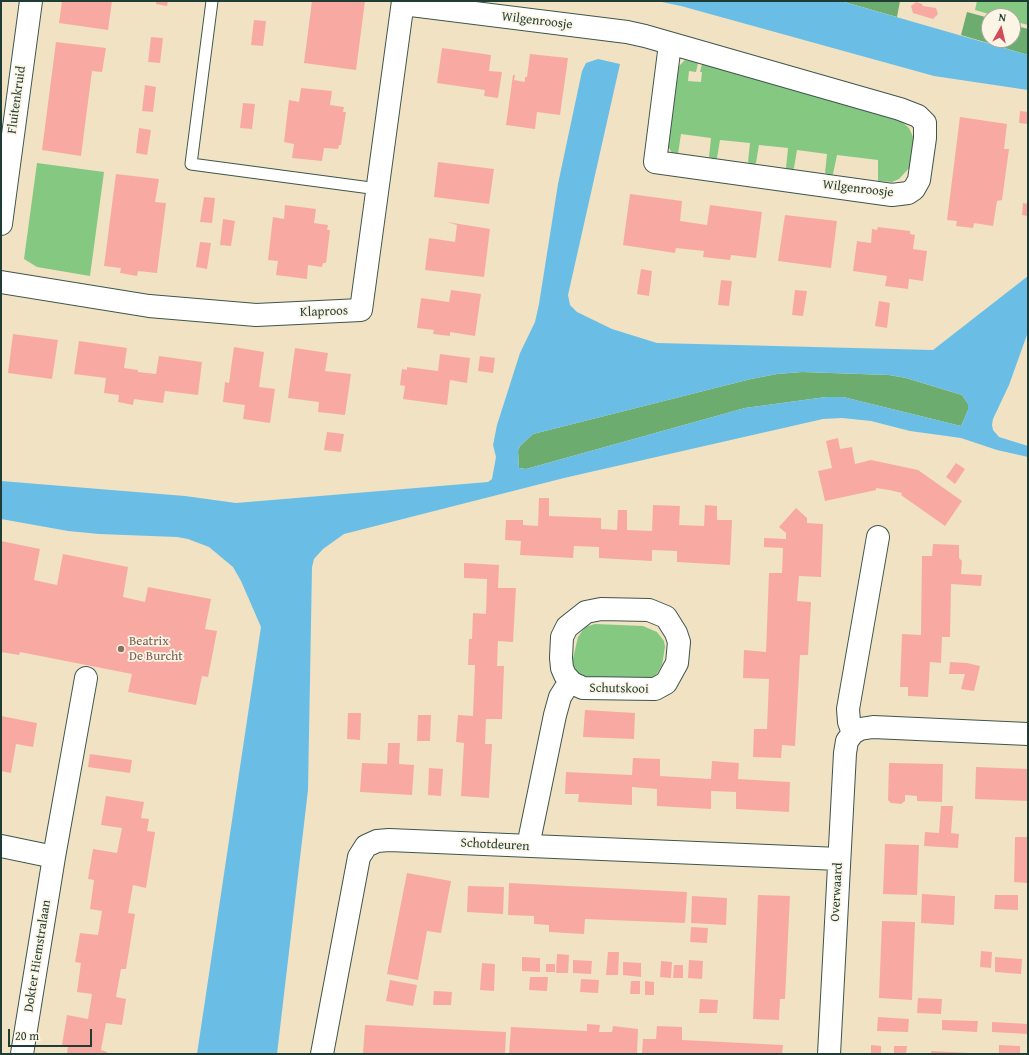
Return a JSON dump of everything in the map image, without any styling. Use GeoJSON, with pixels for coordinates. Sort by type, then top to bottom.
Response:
{"type":"FeatureCollection","features":[{"type":"Feature","properties":{"kind":"street","name":"Fluitenkruid"},"geometry":{"type":"LineString","coordinates":[[1,224],[31,1]]}},
{"type":"Feature","properties":{"kind":"street","name":"Klaproos"},"geometry":{"type":"LineString","coordinates":[[1,282],[149,306],[256,315],[361,310],[403,2]]}},
{"type":"Feature","properties":{"kind":"street","name":"Wilgenroosje"},"geometry":{"type":"LineString","coordinates":[[403,2],[627,32],[670,44],[900,109],[918,116],[925,123],[926,128],[919,180],[914,189],[908,193],[892,195],[656,162],[670,44]]}},
{"type":"Feature","properties":{"kind":"street"},"geometry":{"type":"LineString","coordinates":[[878,537],[848,709],[849,722],[853,733],[860,729],[873,727],[1028,734]]}},
{"type":"Feature","properties":{"kind":"street","name":"Schutskooi"},"geometry":{"type":"LineString","coordinates":[[601,609],[649,610],[666,617],[676,633],[679,642],[677,663],[666,683],[655,689],[583,688],[572,683],[565,675],[562,668],[562,637],[567,627],[586,612],[601,609]]}},
{"type":"Feature","properties":{"kind":"street","name":"Dokter Hiemstralaan"},"geometry":{"type":"LineString","coordinates":[[22,1054],[54,857],[86,678]]}},
{"type":"Feature","properties":{"kind":"street","name":"Schutskooi"},"geometry":{"type":"LineString","coordinates":[[528,846],[555,715],[560,697],[565,689],[572,683]]}},
{"type":"Feature","properties":{"kind":"street","name":"Overwaard"},"geometry":{"type":"LineString","coordinates":[[829,1054],[845,752],[847,742],[853,733]]}},
{"type":"Feature","properties":{"kind":"street","name":"Schotdeuren"},"geometry":{"type":"LineString","coordinates":[[322,1054],[359,857],[366,846],[377,841],[389,840],[839,859]]}},
{"type":"Feature","properties":{"kind":"street"},"geometry":{"type":"LineString","coordinates":[[1,846],[54,857]]}},
{"type":"Feature","properties":{"kind":"lane"},"geometry":{"type":"LineString","coordinates":[[212,1],[191,164],[378,189]]}},
{"type":"Feature","properties":{"kind":"green space"},"geometry":{"type":"Polygon","coordinates":[[[841,1],[900,1],[897,17],[841,1]]]}},
{"type":"Feature","properties":{"kind":"green space"},"geometry":{"type":"Polygon","coordinates":[[[977,1],[1028,1],[1028,25],[1021,23],[1021,8],[981,8],[981,12],[975,10],[977,1]]]}},
{"type":"Feature","properties":{"kind":"green space"},"geometry":{"type":"Polygon","coordinates":[[[967,12],[981,16],[981,41],[961,35],[967,12]]]}},
{"type":"Feature","properties":{"kind":"green space"},"geometry":{"type":"Polygon","coordinates":[[[1021,27],[1028,29],[1028,55],[1005,48],[1021,48],[1021,27]]]}},
{"type":"Feature","properties":{"kind":"green space"},"geometry":{"type":"Polygon","coordinates":[[[685,60],[698,63],[696,72],[689,71],[688,81],[701,82],[702,72],[700,72],[702,64],[900,120],[909,128],[914,139],[911,166],[899,179],[892,182],[878,181],[878,160],[837,155],[833,174],[831,175],[825,173],[827,154],[797,150],[794,168],[792,170],[786,168],[788,148],[759,145],[756,163],[753,165],[748,162],[750,143],[720,140],[717,158],[715,160],[709,157],[711,138],[681,134],[678,154],[672,153],[668,146],[679,66],[685,60]]]}},
{"type":"Feature","properties":{"kind":"green space"},"geometry":{"type":"Polygon","coordinates":[[[37,163],[104,172],[90,276],[37,267],[24,259],[37,163]]]}},
{"type":"Feature","properties":{"kind":"green space"},"geometry":{"type":"Polygon","coordinates":[[[802,372],[889,375],[906,378],[962,395],[968,404],[968,410],[961,426],[843,397],[826,397],[745,408],[526,469],[519,468],[518,451],[520,446],[533,434],[751,379],[777,374],[802,372]]]}},
{"type":"Feature","properties":{"kind":"green space"},"geometry":{"type":"Polygon","coordinates":[[[595,624],[643,626],[657,632],[664,641],[665,647],[662,665],[656,675],[650,679],[585,678],[578,673],[572,663],[578,637],[585,627],[595,624]]]}},
{"type":"Feature","properties":{"kind":"water"},"geometry":{"type":"Polygon","coordinates":[[[657,1],[841,1],[981,41],[981,48],[1004,48],[1028,55],[1028,90],[934,76],[681,6],[657,1]]]}},
{"type":"Feature","properties":{"kind":"water"},"geometry":{"type":"Polygon","coordinates":[[[598,59],[620,64],[568,295],[570,305],[577,312],[612,329],[657,343],[933,350],[1028,276],[1028,332],[1009,385],[993,419],[992,425],[993,430],[999,437],[1028,446],[1028,457],[997,450],[961,438],[910,431],[871,421],[842,418],[823,419],[564,478],[344,534],[323,549],[314,559],[312,567],[308,790],[277,1054],[197,1054],[261,627],[241,581],[233,567],[209,547],[188,539],[177,537],[99,534],[68,531],[1,519],[1,481],[185,496],[236,503],[488,482],[492,479],[496,457],[493,445],[497,425],[520,353],[535,322],[558,184],[582,71],[586,63],[598,59]],[[802,372],[777,374],[751,379],[533,434],[520,446],[518,451],[519,468],[526,469],[745,408],[826,397],[843,397],[961,426],[968,410],[968,404],[962,395],[906,378],[889,375],[802,372]]]}},
{"type":"Feature","properties":{"kind":"building"},"geometry":{"type":"Polygon","coordinates":[[[62,1],[112,1],[108,30],[59,23],[62,1]]]}},
{"type":"Feature","properties":{"kind":"building"},"geometry":{"type":"Polygon","coordinates":[[[156,1],[168,1],[167,6],[156,4],[156,1]]]}},
{"type":"Feature","properties":{"kind":"building"},"geometry":{"type":"Polygon","coordinates":[[[312,1],[365,1],[356,70],[304,63],[312,1]]]}},
{"type":"Feature","properties":{"kind":"building"},"geometry":{"type":"Polygon","coordinates":[[[916,2],[922,4],[923,6],[936,8],[938,14],[933,19],[913,13],[911,6],[916,2]]]}},
{"type":"Feature","properties":{"kind":"building"},"geometry":{"type":"Polygon","coordinates":[[[254,20],[266,21],[263,46],[251,45],[254,20]]]}},
{"type":"Feature","properties":{"kind":"building"},"geometry":{"type":"Polygon","coordinates":[[[151,37],[163,38],[160,63],[148,62],[151,37]]]}},
{"type":"Feature","properties":{"kind":"building"},"geometry":{"type":"Polygon","coordinates":[[[56,42],[106,48],[102,72],[92,71],[81,156],[42,150],[56,42]]]}},
{"type":"Feature","properties":{"kind":"building"},"geometry":{"type":"Polygon","coordinates":[[[442,48],[491,55],[489,71],[502,72],[498,98],[484,96],[485,90],[437,83],[442,48]]]}},
{"type":"Feature","properties":{"kind":"building"},"geometry":{"type":"Polygon","coordinates":[[[530,54],[568,58],[560,115],[537,112],[535,129],[506,125],[513,75],[515,75],[514,80],[525,82],[530,54]]]}},
{"type":"Feature","properties":{"kind":"building"},"geometry":{"type":"Polygon","coordinates":[[[145,85],[156,87],[153,112],[142,111],[145,85]]]}},
{"type":"Feature","properties":{"kind":"building"},"geometry":{"type":"Polygon","coordinates":[[[301,88],[332,91],[330,105],[344,107],[343,112],[346,112],[341,145],[339,145],[338,149],[324,148],[322,161],[292,158],[294,144],[284,142],[289,100],[299,102],[301,88]]]}},
{"type":"Feature","properties":{"kind":"building"},"geometry":{"type":"Polygon","coordinates":[[[243,103],[255,104],[252,129],[240,128],[243,103]]]}},
{"type":"Feature","properties":{"kind":"building"},"geometry":{"type":"Polygon","coordinates":[[[1020,111],[1028,112],[1028,124],[1019,123],[1020,111]]]}},
{"type":"Feature","properties":{"kind":"building"},"geometry":{"type":"Polygon","coordinates":[[[960,117],[1007,124],[1004,149],[1009,149],[1002,200],[997,201],[993,226],[974,223],[973,228],[956,226],[957,221],[947,220],[960,117]]]}},
{"type":"Feature","properties":{"kind":"building"},"geometry":{"type":"Polygon","coordinates":[[[139,128],[151,130],[147,155],[136,153],[139,128]]]}},
{"type":"Feature","properties":{"kind":"building"},"geometry":{"type":"Polygon","coordinates":[[[438,162],[494,169],[489,204],[434,197],[438,162]]]}},
{"type":"Feature","properties":{"kind":"building"},"geometry":{"type":"Polygon","coordinates":[[[116,174],[159,179],[155,202],[166,203],[157,273],[138,271],[137,276],[120,273],[121,268],[104,266],[116,174]]]}},
{"type":"Feature","properties":{"kind":"building"},"geometry":{"type":"Polygon","coordinates":[[[630,194],[682,201],[680,221],[707,225],[710,205],[762,212],[756,258],[731,255],[730,260],[703,257],[704,251],[676,248],[675,253],[623,245],[630,194]]]}},
{"type":"Feature","properties":{"kind":"building"},"geometry":{"type":"Polygon","coordinates":[[[204,197],[215,198],[212,223],[200,222],[204,197]]]}},
{"type":"Feature","properties":{"kind":"building"},"geometry":{"type":"Polygon","coordinates":[[[1023,203],[1028,204],[1028,216],[1022,215],[1023,203]]]}},
{"type":"Feature","properties":{"kind":"building"},"geometry":{"type":"Polygon","coordinates":[[[285,205],[316,209],[314,223],[328,225],[327,230],[330,230],[326,263],[323,263],[322,267],[308,265],[307,279],[276,275],[278,261],[268,260],[273,217],[284,219],[285,205]]]}},
{"type":"Feature","properties":{"kind":"building"},"geometry":{"type":"Polygon","coordinates":[[[785,215],[837,221],[831,268],[778,261],[785,215]]]}},
{"type":"Feature","properties":{"kind":"building"},"geometry":{"type":"Polygon","coordinates":[[[223,219],[235,221],[231,246],[220,245],[223,219]]]}},
{"type":"Feature","properties":{"kind":"building"},"geometry":{"type":"Polygon","coordinates":[[[447,222],[490,229],[484,277],[425,270],[429,238],[455,242],[457,225],[447,222]]]}},
{"type":"Feature","properties":{"kind":"building"},"geometry":{"type":"Polygon","coordinates":[[[878,227],[910,231],[910,234],[915,235],[913,249],[927,251],[923,281],[909,279],[908,289],[885,286],[887,276],[853,271],[857,241],[871,243],[872,229],[877,230],[878,227]]]}},
{"type":"Feature","properties":{"kind":"building"},"geometry":{"type":"Polygon","coordinates":[[[200,242],[211,243],[207,269],[196,267],[200,242]]]}},
{"type":"Feature","properties":{"kind":"building"},"geometry":{"type":"Polygon","coordinates":[[[641,269],[652,271],[649,296],[637,294],[641,269]]]}},
{"type":"Feature","properties":{"kind":"building"},"geometry":{"type":"Polygon","coordinates":[[[721,280],[732,281],[729,306],[718,305],[721,280]]]}},
{"type":"Feature","properties":{"kind":"building"},"geometry":{"type":"Polygon","coordinates":[[[451,290],[481,294],[475,336],[450,332],[450,336],[433,334],[434,330],[417,328],[421,298],[449,302],[451,290]]]}},
{"type":"Feature","properties":{"kind":"building"},"geometry":{"type":"Polygon","coordinates":[[[795,290],[807,291],[803,316],[792,315],[795,290]]]}},
{"type":"Feature","properties":{"kind":"building"},"geometry":{"type":"Polygon","coordinates":[[[879,301],[890,303],[887,328],[875,326],[879,301]]]}},
{"type":"Feature","properties":{"kind":"building"},"geometry":{"type":"Polygon","coordinates":[[[13,334],[58,340],[52,379],[8,373],[13,334]]]}},
{"type":"Feature","properties":{"kind":"building"},"geometry":{"type":"Polygon","coordinates":[[[79,341],[127,348],[124,368],[138,370],[138,372],[156,374],[159,356],[202,362],[198,395],[165,391],[163,403],[134,399],[133,405],[118,402],[119,395],[104,393],[106,378],[74,374],[79,341]]]}},
{"type":"Feature","properties":{"kind":"building"},"geometry":{"type":"Polygon","coordinates":[[[234,347],[264,352],[259,387],[275,389],[270,423],[243,419],[245,405],[223,402],[225,382],[229,383],[234,347]]]}},
{"type":"Feature","properties":{"kind":"building"},"geometry":{"type":"Polygon","coordinates":[[[295,348],[328,353],[325,371],[351,374],[345,415],[318,412],[319,402],[288,398],[295,348]]]}},
{"type":"Feature","properties":{"kind":"building"},"geometry":{"type":"Polygon","coordinates":[[[440,354],[470,358],[467,383],[450,380],[447,405],[403,399],[405,386],[400,385],[402,369],[407,370],[407,367],[438,371],[440,354]]]}},
{"type":"Feature","properties":{"kind":"building"},"geometry":{"type":"Polygon","coordinates":[[[480,356],[495,358],[493,373],[478,371],[480,356]]]}},
{"type":"Feature","properties":{"kind":"building"},"geometry":{"type":"Polygon","coordinates":[[[327,432],[344,434],[341,452],[324,450],[327,432]]]}},
{"type":"Feature","properties":{"kind":"building"},"geometry":{"type":"Polygon","coordinates":[[[838,438],[840,449],[852,447],[855,464],[871,460],[918,470],[962,501],[945,526],[901,495],[902,493],[889,490],[876,488],[876,490],[825,501],[818,471],[832,468],[826,441],[838,438]]]}},
{"type":"Feature","properties":{"kind":"building"},"geometry":{"type":"Polygon","coordinates":[[[956,463],[965,469],[955,484],[946,477],[956,463]]]}},
{"type":"Feature","properties":{"kind":"building"},"geometry":{"type":"Polygon","coordinates":[[[539,498],[549,498],[549,516],[601,518],[601,529],[617,530],[618,510],[627,510],[627,530],[652,531],[653,505],[680,506],[679,525],[704,526],[705,505],[717,506],[717,520],[732,520],[730,565],[677,562],[677,551],[652,550],[652,561],[599,558],[599,547],[574,546],[573,558],[520,555],[521,541],[505,540],[506,520],[523,520],[523,525],[538,526],[539,498]]]}},
{"type":"Feature","properties":{"kind":"building"},"geometry":{"type":"Polygon","coordinates":[[[796,508],[807,518],[807,523],[823,524],[821,577],[799,576],[797,601],[811,602],[808,655],[800,655],[795,746],[782,745],[781,758],[753,757],[754,729],[767,729],[769,679],[743,678],[744,650],[766,652],[769,573],[782,573],[783,548],[764,547],[764,538],[786,539],[786,533],[779,527],[796,508]]]}},
{"type":"Feature","properties":{"kind":"building"},"geometry":{"type":"Polygon","coordinates":[[[1,541],[40,549],[34,580],[57,585],[63,554],[128,567],[123,597],[145,602],[148,587],[211,599],[205,629],[217,631],[208,677],[202,676],[196,705],[128,692],[132,674],[20,652],[19,655],[1,652],[1,541]]]}},
{"type":"Feature","properties":{"kind":"building"},"geometry":{"type":"Polygon","coordinates":[[[933,544],[959,545],[959,558],[962,561],[961,574],[982,575],[981,586],[951,584],[950,637],[942,637],[941,663],[930,662],[928,697],[908,696],[908,687],[900,687],[902,634],[921,635],[922,556],[932,556],[933,544]]]}},
{"type":"Feature","properties":{"kind":"building"},"geometry":{"type":"Polygon","coordinates":[[[464,563],[499,565],[498,588],[516,588],[513,642],[498,641],[497,666],[504,666],[502,719],[486,719],[485,744],[492,744],[489,798],[461,796],[464,743],[456,742],[458,715],[473,716],[475,665],[468,665],[469,639],[472,639],[473,613],[486,614],[487,579],[464,578],[464,563]]]}},
{"type":"Feature","properties":{"kind":"building"},"geometry":{"type":"Polygon","coordinates":[[[950,662],[967,663],[980,666],[974,691],[961,689],[965,674],[949,674],[950,662]]]}},
{"type":"Feature","properties":{"kind":"building"},"geometry":{"type":"Polygon","coordinates":[[[585,710],[635,713],[634,739],[583,737],[585,710]]]}},
{"type":"Feature","properties":{"kind":"building"},"geometry":{"type":"Polygon","coordinates":[[[348,713],[361,713],[360,740],[347,739],[348,713]]]}},
{"type":"Feature","properties":{"kind":"building"},"geometry":{"type":"Polygon","coordinates":[[[418,715],[431,715],[430,741],[417,741],[418,715]]]}},
{"type":"Feature","properties":{"kind":"building"},"geometry":{"type":"Polygon","coordinates":[[[1,716],[37,723],[33,747],[16,744],[11,773],[1,771],[1,716]]]}},
{"type":"Feature","properties":{"kind":"building"},"geometry":{"type":"Polygon","coordinates":[[[388,743],[400,743],[399,764],[414,765],[412,795],[360,792],[362,763],[387,764],[388,743]]]}},
{"type":"Feature","properties":{"kind":"building"},"geometry":{"type":"Polygon","coordinates":[[[90,754],[132,760],[130,773],[88,767],[90,754]]]}},
{"type":"Feature","properties":{"kind":"building"},"geometry":{"type":"Polygon","coordinates":[[[633,758],[660,759],[660,776],[711,779],[712,761],[739,763],[738,779],[790,782],[789,812],[736,809],[736,792],[711,791],[711,809],[657,806],[657,789],[632,787],[632,805],[578,802],[579,794],[565,794],[566,772],[632,775],[633,758]]]}},
{"type":"Feature","properties":{"kind":"building"},"geometry":{"type":"Polygon","coordinates":[[[889,763],[943,764],[942,802],[917,801],[917,796],[905,795],[905,801],[901,804],[891,803],[888,800],[889,763]]]}},
{"type":"Feature","properties":{"kind":"building"},"geometry":{"type":"Polygon","coordinates":[[[976,767],[1028,769],[1028,801],[975,799],[976,767]]]}},
{"type":"Feature","properties":{"kind":"building"},"geometry":{"type":"Polygon","coordinates":[[[429,768],[443,769],[441,796],[428,795],[429,768]]]}},
{"type":"Feature","properties":{"kind":"building"},"geometry":{"type":"Polygon","coordinates":[[[106,796],[144,802],[141,818],[149,819],[147,831],[155,832],[146,888],[133,885],[128,913],[135,914],[126,969],[121,969],[116,997],[126,999],[122,1025],[106,1023],[101,1050],[107,1052],[106,1054],[67,1054],[68,1046],[62,1045],[67,1015],[88,1019],[92,994],[77,992],[81,963],[75,962],[80,933],[98,935],[102,911],[90,909],[94,880],[88,879],[93,849],[117,853],[122,828],[101,825],[106,796]]]}},
{"type":"Feature","properties":{"kind":"building"},"geometry":{"type":"Polygon","coordinates":[[[941,806],[953,806],[951,833],[959,834],[958,848],[924,846],[925,832],[939,833],[941,806]]]}},
{"type":"Feature","properties":{"kind":"building"},"geometry":{"type":"Polygon","coordinates":[[[1015,837],[1028,837],[1028,883],[1014,882],[1015,837]]]}},
{"type":"Feature","properties":{"kind":"building"},"geometry":{"type":"Polygon","coordinates":[[[885,844],[919,845],[917,895],[883,894],[885,844]]]}},
{"type":"Feature","properties":{"kind":"building"},"geometry":{"type":"Polygon","coordinates":[[[407,873],[451,881],[441,933],[427,931],[418,980],[387,974],[407,873]]]}},
{"type":"Feature","properties":{"kind":"building"},"geometry":{"type":"Polygon","coordinates":[[[509,883],[687,892],[685,923],[585,919],[584,934],[549,932],[549,925],[534,924],[534,916],[508,915],[509,883]]]}},
{"type":"Feature","properties":{"kind":"building"},"geometry":{"type":"Polygon","coordinates":[[[468,886],[504,887],[503,914],[467,912],[468,886]]]}},
{"type":"Feature","properties":{"kind":"building"},"geometry":{"type":"Polygon","coordinates":[[[922,894],[955,896],[954,925],[921,923],[922,894]]]}},
{"type":"Feature","properties":{"kind":"building"},"geometry":{"type":"Polygon","coordinates":[[[758,895],[790,896],[785,999],[780,999],[779,1020],[753,1019],[758,895]]]}},
{"type":"Feature","properties":{"kind":"building"},"geometry":{"type":"Polygon","coordinates":[[[995,895],[1018,895],[1018,910],[994,909],[995,895]]]}},
{"type":"Feature","properties":{"kind":"building"},"geometry":{"type":"Polygon","coordinates":[[[692,896],[727,898],[726,925],[691,923],[692,896]]]}},
{"type":"Feature","properties":{"kind":"building"},"geometry":{"type":"Polygon","coordinates":[[[882,921],[915,922],[912,1000],[879,998],[882,921]]]}},
{"type":"Feature","properties":{"kind":"building"},"geometry":{"type":"Polygon","coordinates":[[[691,927],[708,928],[707,943],[690,942],[691,927]]]}},
{"type":"Feature","properties":{"kind":"building"},"geometry":{"type":"Polygon","coordinates":[[[981,951],[992,952],[991,968],[980,967],[981,951]]]}},
{"type":"Feature","properties":{"kind":"building"},"geometry":{"type":"Polygon","coordinates":[[[608,952],[619,952],[618,975],[606,975],[608,952]]]}},
{"type":"Feature","properties":{"kind":"building"},"geometry":{"type":"Polygon","coordinates":[[[557,954],[569,955],[568,973],[556,973],[557,954]]]}},
{"type":"Feature","properties":{"kind":"building"},"geometry":{"type":"Polygon","coordinates":[[[522,957],[540,958],[540,972],[522,971],[522,957]]]}},
{"type":"Feature","properties":{"kind":"building"},"geometry":{"type":"Polygon","coordinates":[[[995,957],[1022,959],[1021,974],[995,972],[995,957]]]}},
{"type":"Feature","properties":{"kind":"building"},"geometry":{"type":"Polygon","coordinates":[[[573,960],[592,961],[591,974],[573,973],[573,960]]]}},
{"type":"Feature","properties":{"kind":"building"},"geometry":{"type":"Polygon","coordinates":[[[689,960],[703,961],[702,979],[688,978],[689,960]]]}},
{"type":"Feature","properties":{"kind":"building"},"geometry":{"type":"Polygon","coordinates":[[[661,961],[672,962],[671,978],[660,977],[661,961]]]}},
{"type":"Feature","properties":{"kind":"building"},"geometry":{"type":"Polygon","coordinates":[[[623,962],[641,963],[641,977],[623,975],[623,962]]]}},
{"type":"Feature","properties":{"kind":"building"},"geometry":{"type":"Polygon","coordinates":[[[482,963],[495,964],[494,991],[480,990],[482,963]]]}},
{"type":"Feature","properties":{"kind":"building"},"geometry":{"type":"Polygon","coordinates":[[[546,964],[555,964],[555,972],[546,972],[546,964]]]}},
{"type":"Feature","properties":{"kind":"building"},"geometry":{"type":"Polygon","coordinates":[[[674,965],[683,965],[683,978],[673,978],[674,965]]]}},
{"type":"Feature","properties":{"kind":"building"},"geometry":{"type":"Polygon","coordinates":[[[530,977],[548,977],[547,991],[529,990],[530,977]]]}},
{"type":"Feature","properties":{"kind":"building"},"geometry":{"type":"Polygon","coordinates":[[[581,979],[599,980],[598,993],[580,992],[581,979]]]}},
{"type":"Feature","properties":{"kind":"building"},"geometry":{"type":"Polygon","coordinates":[[[390,980],[417,985],[413,1006],[386,1001],[390,980]]]}},
{"type":"Feature","properties":{"kind":"building"},"geometry":{"type":"Polygon","coordinates":[[[631,981],[640,981],[640,994],[630,994],[631,981]]]}},
{"type":"Feature","properties":{"kind":"building"},"geometry":{"type":"Polygon","coordinates":[[[645,981],[654,982],[654,995],[645,995],[645,981]]]}},
{"type":"Feature","properties":{"kind":"building"},"geometry":{"type":"Polygon","coordinates":[[[434,991],[452,992],[451,1005],[433,1005],[434,991]]]}},
{"type":"Feature","properties":{"kind":"building"},"geometry":{"type":"Polygon","coordinates":[[[918,998],[942,999],[941,1014],[917,1013],[918,998]]]}},
{"type":"Feature","properties":{"kind":"building"},"geometry":{"type":"Polygon","coordinates":[[[700,999],[718,1000],[717,1013],[699,1013],[700,999]]]}},
{"type":"Feature","properties":{"kind":"building"},"geometry":{"type":"Polygon","coordinates":[[[878,1017],[909,1019],[908,1032],[877,1031],[878,1017]]]}},
{"type":"Feature","properties":{"kind":"building"},"geometry":{"type":"Polygon","coordinates":[[[942,1020],[978,1021],[977,1032],[942,1030],[942,1020]]]}},
{"type":"Feature","properties":{"kind":"building"},"geometry":{"type":"Polygon","coordinates":[[[992,1022],[1028,1024],[1028,1034],[992,1032],[992,1022]]]}},
{"type":"Feature","properties":{"kind":"building"},"geometry":{"type":"Polygon","coordinates":[[[587,1024],[600,1025],[599,1032],[612,1032],[613,1026],[638,1029],[637,1054],[509,1054],[511,1027],[587,1031],[587,1024]]]}},
{"type":"Feature","properties":{"kind":"building"},"geometry":{"type":"Polygon","coordinates":[[[365,1025],[506,1032],[505,1054],[363,1054],[365,1025]]]}},
{"type":"Feature","properties":{"kind":"building"},"geometry":{"type":"Polygon","coordinates":[[[657,1026],[682,1027],[682,1040],[783,1045],[782,1054],[642,1054],[643,1039],[656,1039],[657,1026]]]}},
{"type":"Feature","properties":{"kind":"building"},"geometry":{"type":"Polygon","coordinates":[[[871,1045],[881,1046],[881,1054],[871,1054],[871,1045]]]}},
{"type":"Feature","properties":{"kind":"building"},"geometry":{"type":"Polygon","coordinates":[[[999,1045],[1020,1046],[1020,1054],[999,1054],[999,1045]]]}},
{"type":"Feature","properties":{"kind":"building"},"geometry":{"type":"Polygon","coordinates":[[[894,1046],[907,1046],[906,1054],[894,1054],[894,1046]]]}},
{"type":"Feature","properties":{"kind":"building"},"geometry":{"type":"Polygon","coordinates":[[[931,1051],[970,1053],[970,1054],[931,1054],[931,1051]]]}},
{"type":"Feature","properties":{"kind":"place","name":"Beatrix De Burcht"},"geometry":{"type":"Point","coordinates":[121,649]}}]}
